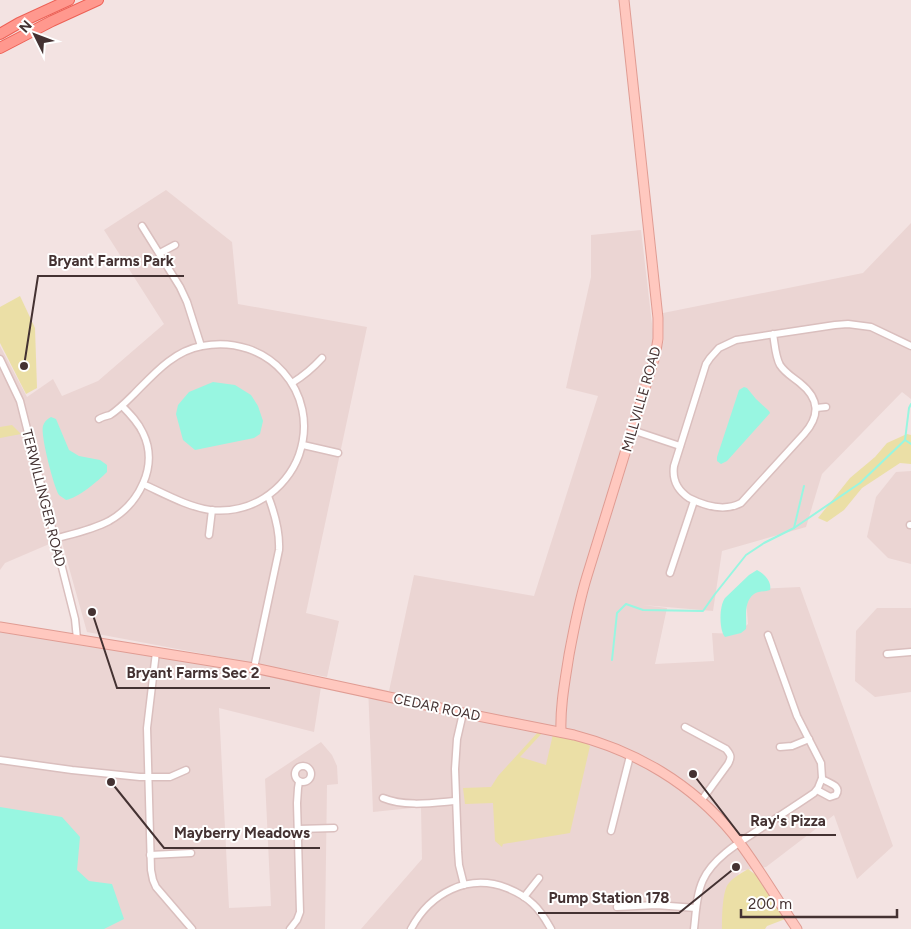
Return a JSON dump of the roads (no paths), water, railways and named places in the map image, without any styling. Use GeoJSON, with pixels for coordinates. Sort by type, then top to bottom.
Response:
{"type":"FeatureCollection","features":[{"type":"Feature","properties":{"kind":"main road"},"geometry":{"type":"LineString","coordinates":[[0,34],[68,0]]}},
{"type":"Feature","properties":{"kind":"main road"},"geometry":{"type":"LineString","coordinates":[[0,48],[98,0]]}},
{"type":"Feature","properties":{"kind":"street","name":"MILLVILLE ROAD"},"geometry":{"type":"LineString","coordinates":[[561,732],[560,712],[562,695],[579,605],[655,356],[658,334],[624,0]]}},
{"type":"Feature","properties":{"kind":"street"},"geometry":{"type":"LineString","coordinates":[[142,226],[180,287],[187,302],[201,346]]}},
{"type":"Feature","properties":{"kind":"street"},"geometry":{"type":"LineString","coordinates":[[160,253],[175,245]]}},
{"type":"Feature","properties":{"kind":"street"},"geometry":{"type":"LineString","coordinates":[[773,334],[780,365],[806,388],[813,398],[816,408],[814,418],[808,428],[741,503],[727,508],[720,508],[694,501],[680,491],[676,485],[674,466],[706,364],[719,348],[730,342],[773,334],[848,324],[878,330],[911,346]]}},
{"type":"Feature","properties":{"kind":"street"},"geometry":{"type":"LineString","coordinates":[[99,418],[110,414],[122,406],[168,362],[181,353],[215,343],[232,344],[258,352],[277,365],[292,383],[300,402],[304,421],[302,445],[293,469],[268,496],[242,508],[223,511],[212,510],[200,508],[143,484]]}},
{"type":"Feature","properties":{"kind":"street"},"geometry":{"type":"LineString","coordinates":[[292,383],[307,374],[322,358]]}},
{"type":"Feature","properties":{"kind":"street","name":"TERWILLINGER ROAD"},"geometry":{"type":"LineString","coordinates":[[0,359],[20,402],[75,619],[77,639]]}},
{"type":"Feature","properties":{"kind":"street"},"geometry":{"type":"LineString","coordinates":[[54,539],[96,527],[113,519],[129,505],[143,484],[149,463],[146,439],[135,420],[122,406]]}},
{"type":"Feature","properties":{"kind":"street"},"geometry":{"type":"LineString","coordinates":[[816,408],[826,407]]}},
{"type":"Feature","properties":{"kind":"street"},"geometry":{"type":"LineString","coordinates":[[632,430],[680,446]]}},
{"type":"Feature","properties":{"kind":"street"},"geometry":{"type":"LineString","coordinates":[[302,445],[338,453]]}},
{"type":"Feature","properties":{"kind":"street"},"geometry":{"type":"LineString","coordinates":[[254,668],[279,550],[279,533],[276,517],[268,496]]}},
{"type":"Feature","properties":{"kind":"street"},"geometry":{"type":"LineString","coordinates":[[670,573],[694,501]]}},
{"type":"Feature","properties":{"kind":"street"},"geometry":{"type":"LineString","coordinates":[[208,536],[212,510]]}},
{"type":"Feature","properties":{"kind":"street","name":"CEDAR ROAD"},"geometry":{"type":"LineString","coordinates":[[0,627],[254,668],[463,714],[561,732],[588,739],[642,761],[669,776],[701,801],[719,818],[739,843],[797,929]]}},
{"type":"Feature","properties":{"kind":"street"},"geometry":{"type":"LineString","coordinates":[[694,929],[699,889],[706,872],[739,843],[814,793],[822,779],[821,762],[797,716],[768,634]]}},
{"type":"Feature","properties":{"kind":"street"},"geometry":{"type":"LineString","coordinates":[[156,652],[147,728],[151,870],[156,887],[192,929]]}},
{"type":"Feature","properties":{"kind":"street"},"geometry":{"type":"LineString","coordinates":[[887,654],[911,652]]}},
{"type":"Feature","properties":{"kind":"street"},"geometry":{"type":"LineString","coordinates":[[463,714],[456,749],[455,801],[459,865],[464,885]]}},
{"type":"Feature","properties":{"kind":"street"},"geometry":{"type":"LineString","coordinates":[[685,726],[726,749],[730,754],[731,759],[728,764],[701,801]]}},
{"type":"Feature","properties":{"kind":"street"},"geometry":{"type":"LineString","coordinates":[[780,747],[792,746],[809,739]]}},
{"type":"Feature","properties":{"kind":"street"},"geometry":{"type":"LineString","coordinates":[[611,831],[630,756]]}},
{"type":"Feature","properties":{"kind":"street"},"geometry":{"type":"LineString","coordinates":[[0,760],[72,770],[148,777],[170,777],[186,770]]}},
{"type":"Feature","properties":{"kind":"street"},"geometry":{"type":"LineString","coordinates":[[817,790],[830,797],[838,792],[836,786],[822,779]]}},
{"type":"Feature","properties":{"kind":"street"},"geometry":{"type":"LineString","coordinates":[[290,929],[300,912],[297,803],[299,782]]}},
{"type":"Feature","properties":{"kind":"street"},"geometry":{"type":"LineString","coordinates":[[383,798],[392,802],[408,803],[455,801]]}},
{"type":"Feature","properties":{"kind":"street"},"geometry":{"type":"LineString","coordinates":[[298,828],[334,828]]}},
{"type":"Feature","properties":{"kind":"street"},"geometry":{"type":"LineString","coordinates":[[150,855],[190,854]]}},
{"type":"Feature","properties":{"kind":"street"},"geometry":{"type":"LineString","coordinates":[[524,897],[539,878]]}},
{"type":"Feature","properties":{"kind":"street"},"geometry":{"type":"LineString","coordinates":[[412,929],[416,919],[439,896],[450,889],[474,883],[496,884],[516,892],[541,912],[550,929]]}},
{"type":"Feature","properties":{"kind":"street"},"geometry":{"type":"LineString","coordinates":[[617,907],[656,905],[696,908]]}},
{"type":"Feature","properties":{"kind":"waterway"},"geometry":{"type":"LineString","coordinates":[[612,660],[617,613],[626,604],[643,610],[703,611],[746,555],[764,543],[794,528],[860,483],[905,440],[911,404]]}},
{"type":"Feature","properties":{"kind":"waterway"},"geometry":{"type":"LineString","coordinates":[[905,440],[911,444]]}},
{"type":"Feature","properties":{"kind":"waterway"},"geometry":{"type":"LineString","coordinates":[[794,528],[804,486]]}},
{"type":"Feature","properties":{"kind":"place","name":"Bryant Farms Park"},"geometry":{"type":"Point","coordinates":[24,366]}},
{"type":"Feature","properties":{"kind":"place","name":"Bryant Farms Sec 2"},"geometry":{"type":"Point","coordinates":[92,612]}},
{"type":"Feature","properties":{"kind":"place","name":"Ray's Pizza"},"geometry":{"type":"Point","coordinates":[693,774]}},
{"type":"Feature","properties":{"kind":"place","name":"Mayberry Meadows"},"geometry":{"type":"Point","coordinates":[111,782]}},
{"type":"Feature","properties":{"kind":"place","name":"Pump Station 178"},"geometry":{"type":"Point","coordinates":[736,867]}}]}
